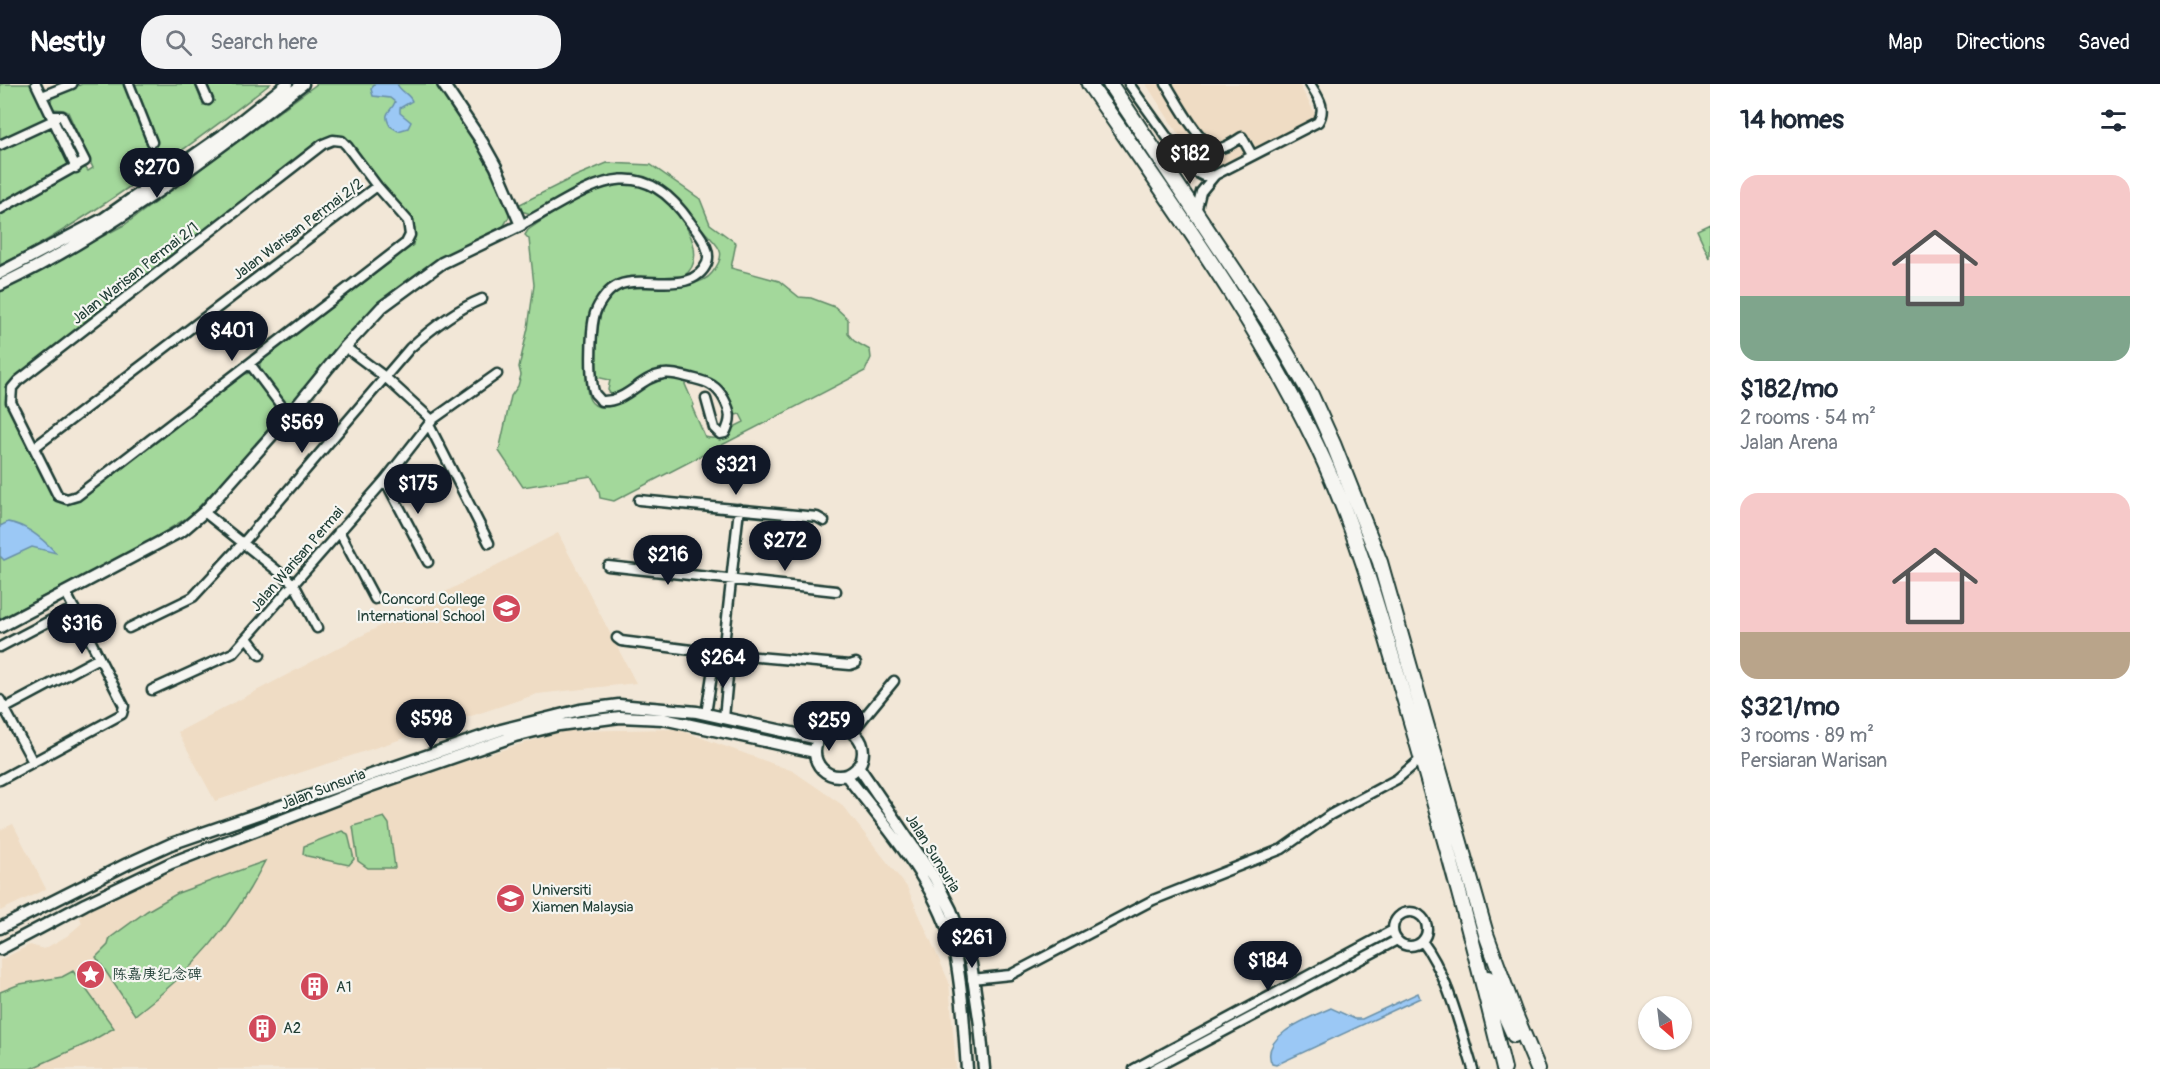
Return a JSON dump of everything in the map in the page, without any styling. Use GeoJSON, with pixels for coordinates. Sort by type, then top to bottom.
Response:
{"type":"FeatureCollection","features":[{"type":"Feature","properties":{"kind":"highway"},"geometry":{"type":"LineString","coordinates":[[1084,84],[1103,104]]}},
{"type":"Feature","properties":{"kind":"highway"},"geometry":{"type":"LineString","coordinates":[[1089,84],[1252,324],[1317,446],[1340,497],[1361,555],[1422,758],[1504,1069]]}},
{"type":"Feature","properties":{"kind":"highway"},"geometry":{"type":"LineString","coordinates":[[1112,84],[1267,319],[1311,395],[1380,562],[1486,934],[1538,1069]]}},
{"type":"Feature","properties":{"kind":"highway"},"geometry":{"type":"LineString","coordinates":[[1472,944],[1530,1069]]}},
{"type":"Feature","properties":{"kind":"street"},"geometry":{"type":"LineString","coordinates":[[36,84],[53,118]]}},
{"type":"Feature","properties":{"kind":"street"},"geometry":{"type":"LineString","coordinates":[[42,96],[72,84]]}},
{"type":"Feature","properties":{"kind":"street"},"geometry":{"type":"LineString","coordinates":[[129,84],[152,142]]}},
{"type":"Feature","properties":{"kind":"street"},"geometry":{"type":"LineString","coordinates":[[201,84],[208,100]]}},
{"type":"Feature","properties":{"kind":"street"},"geometry":{"type":"LineString","coordinates":[[0,273],[103,219],[223,135],[287,84]]}},
{"type":"Feature","properties":{"kind":"street"},"geometry":{"type":"LineString","coordinates":[[0,285],[84,240],[121,216],[198,163],[303,84]]}},
{"type":"Feature","properties":{"kind":"street"},"geometry":{"type":"LineString","coordinates":[[443,84],[496,167],[521,225]]}},
{"type":"Feature","properties":{"kind":"street"},"geometry":{"type":"LineString","coordinates":[[1129,84],[1190,169],[1203,176],[1215,175]]}},
{"type":"Feature","properties":{"kind":"street"},"geometry":{"type":"LineString","coordinates":[[1166,84],[1204,141],[1216,148],[1242,137],[1252,155]]}},
{"type":"Feature","properties":{"kind":"street"},"geometry":{"type":"LineString","coordinates":[[1195,213],[1201,192],[1215,175],[1318,122],[1322,115],[1322,106],[1310,84]]}},
{"type":"Feature","properties":{"kind":"street"},"geometry":{"type":"LineString","coordinates":[[0,145],[53,118],[62,116],[85,161],[0,208]]}},
{"type":"Feature","properties":{"kind":"street","name":"Jalan Warisan Permai 2/1"},"geometry":{"type":"LineString","coordinates":[[35,447],[11,402],[12,388],[18,381],[323,144],[333,140],[342,141],[377,186]]}},
{"type":"Feature","properties":{"kind":"street"},"geometry":{"type":"LineString","coordinates":[[0,627],[183,530],[204,512],[288,416],[345,346],[382,307],[429,271],[521,225],[576,193],[612,180],[625,179],[650,184],[677,205],[698,233],[707,250],[708,260],[703,270],[694,277],[666,283],[623,284],[614,287],[608,294],[594,315],[591,380],[595,394],[601,400],[611,402],[621,398],[644,381],[661,374],[706,382],[716,387],[731,414],[725,433],[720,434],[714,428],[706,399]]}},
{"type":"Feature","properties":{"kind":"street"},"geometry":{"type":"LineString","coordinates":[[35,447],[58,496],[67,499],[77,496],[250,364],[406,243],[410,235],[408,221],[377,186]]}},
{"type":"Feature","properties":{"kind":"street","name":"Jalan Warisan Permai 2/2"},"geometry":{"type":"LineString","coordinates":[[35,447],[377,186]]}},
{"type":"Feature","properties":{"kind":"street"},"geometry":{"type":"LineString","coordinates":[[129,628],[193,597],[243,543],[410,348],[430,330],[463,307],[482,299]]}},
{"type":"Feature","properties":{"kind":"street"},"geometry":{"type":"LineString","coordinates":[[345,346],[385,377],[431,422],[489,543]]}},
{"type":"Feature","properties":{"kind":"street"},"geometry":{"type":"LineString","coordinates":[[250,364],[288,416]]}},
{"type":"Feature","properties":{"kind":"street","name":"Jalan Warisan Permai"},"geometry":{"type":"LineString","coordinates":[[153,690],[233,653],[385,480],[431,422],[497,374]]}},
{"type":"Feature","properties":{"kind":"street"},"geometry":{"type":"LineString","coordinates":[[385,480],[428,562]]}},
{"type":"Feature","properties":{"kind":"street"},"geometry":{"type":"LineString","coordinates":[[639,500],[817,517],[824,521]]}},
{"type":"Feature","properties":{"kind":"street"},"geometry":{"type":"LineString","coordinates":[[724,718],[729,665],[723,654],[739,509]]}},
{"type":"Feature","properties":{"kind":"street"},"geometry":{"type":"LineString","coordinates":[[204,512],[294,584],[317,628]]}},
{"type":"Feature","properties":{"kind":"street"},"geometry":{"type":"LineString","coordinates":[[339,531],[375,599]]}},
{"type":"Feature","properties":{"kind":"street"},"geometry":{"type":"LineString","coordinates":[[608,566],[836,591]]}},
{"type":"Feature","properties":{"kind":"street"},"geometry":{"type":"LineString","coordinates":[[0,780],[122,714],[124,706],[66,593]]}},
{"type":"Feature","properties":{"kind":"street"},"geometry":{"type":"LineString","coordinates":[[0,647],[74,608]]}},
{"type":"Feature","properties":{"kind":"street"},"geometry":{"type":"LineString","coordinates":[[247,638],[260,655]]}},
{"type":"Feature","properties":{"kind":"street"},"geometry":{"type":"LineString","coordinates":[[616,638],[621,641],[723,654],[850,665],[856,663]]}},
{"type":"Feature","properties":{"kind":"street"},"geometry":{"type":"LineString","coordinates":[[706,714],[714,662],[723,654]]}},
{"type":"Feature","properties":{"kind":"street"},"geometry":{"type":"LineString","coordinates":[[2,710],[99,658]]}},
{"type":"Feature","properties":{"kind":"street"},"geometry":{"type":"LineString","coordinates":[[852,732],[894,681]]}},
{"type":"Feature","properties":{"kind":"street"},"geometry":{"type":"LineString","coordinates":[[0,700],[2,710],[33,762]]}},
{"type":"Feature","properties":{"kind":"street","name":"Jalan Sunsuria"},"geometry":{"type":"LineString","coordinates":[[0,927],[171,844],[501,730],[580,710],[620,705],[706,714],[819,739]]}},
{"type":"Feature","properties":{"kind":"street","name":"Jalan Sunsuria"},"geometry":{"type":"LineString","coordinates":[[0,949],[85,904],[171,863],[368,787],[515,736],[559,725],[620,717],[663,719],[815,752]]}},
{"type":"Feature","properties":{"kind":"street"},"geometry":{"type":"LineString","coordinates":[[838,728],[852,732],[861,744],[863,752],[858,766],[846,775],[838,776],[825,771],[816,760],[815,752],[819,739],[824,734],[838,728]]}},
{"type":"Feature","properties":{"kind":"street"},"geometry":{"type":"LineString","coordinates":[[972,979],[1010,975],[1153,900],[1282,849],[1330,815],[1397,779],[1422,758]]}},
{"type":"Feature","properties":{"kind":"street","name":"Jalan Sunsuria"},"geometry":{"type":"LineString","coordinates":[[858,766],[939,885],[951,910],[971,964],[984,1069]]}},
{"type":"Feature","properties":{"kind":"street","name":"Jalan Sunsuria"},"geometry":{"type":"LineString","coordinates":[[846,775],[902,847],[925,882],[942,917],[955,955],[962,1003],[967,1069]]}},
{"type":"Feature","properties":{"kind":"street"},"geometry":{"type":"LineString","coordinates":[[1416,913],[1421,916],[1427,931],[1422,941],[1406,945],[1397,939],[1393,930],[1400,915],[1416,913]]}},
{"type":"Feature","properties":{"kind":"street"},"geometry":{"type":"LineString","coordinates":[[1134,1069],[1393,930]]}},
{"type":"Feature","properties":{"kind":"street"},"geometry":{"type":"LineString","coordinates":[[1153,1069],[1397,939]]}},
{"type":"Feature","properties":{"kind":"street"},"geometry":{"type":"LineString","coordinates":[[1422,941],[1434,956],[1473,1069]]}},
{"type":"Feature","properties":{"kind":"street"},"geometry":{"type":"LineString","coordinates":[[980,1025],[989,1069]]}},
{"type":"Feature","properties":{"kind":"shaded area"},"geometry":{"type":"Polygon","coordinates":[[[1146,84],[1299,84],[1318,119],[1213,173],[1204,174],[1146,84]]]}},
{"type":"Feature","properties":{"kind":"shaded area","name":"Concord College International School"},"geometry":{"type":"Polygon","coordinates":[[[558,533],[636,683],[537,694],[215,801],[178,732],[558,533]]]}},
{"type":"Feature","properties":{"kind":"shaded area","name":"Universiti Xiamen Malaysia"},"geometry":{"type":"Polygon","coordinates":[[[677,729],[793,771],[841,804],[907,887],[949,982],[956,1069],[0,1069],[0,960],[30,945],[44,949],[67,936],[82,923],[80,918],[84,911],[150,880],[393,784],[563,731],[677,729]]]}},
{"type":"Feature","properties":{"kind":"shaded area"},"geometry":{"type":"Polygon","coordinates":[[[13,824],[46,889],[0,911],[0,830],[13,824]]]}},
{"type":"Feature","properties":{"kind":"green space"},"geometry":{"type":"Polygon","coordinates":[[[0,84],[32,84],[49,117],[0,144],[0,84]]]}},
{"type":"Feature","properties":{"kind":"green space"},"geometry":{"type":"Polygon","coordinates":[[[82,84],[124,84],[149,146],[157,142],[134,84],[195,84],[203,105],[214,101],[207,84],[270,84],[128,188],[55,235],[0,265],[0,212],[85,167],[88,171],[93,168],[68,112],[54,109],[51,103],[52,97],[82,84]]]}},
{"type":"Feature","properties":{"kind":"green space"},"geometry":{"type":"Polygon","coordinates":[[[317,84],[439,84],[470,127],[510,207],[509,217],[503,227],[439,258],[385,299],[295,400],[288,403],[260,370],[260,361],[413,245],[415,228],[345,137],[337,135],[323,139],[20,374],[9,387],[8,403],[57,500],[72,503],[245,374],[250,373],[255,377],[281,414],[245,458],[190,516],[145,544],[0,619],[0,291],[124,225],[317,84]]]}},
{"type":"Feature","properties":{"kind":"green space"},"geometry":{"type":"Polygon","coordinates":[[[52,127],[70,162],[68,166],[0,203],[0,151],[52,127]]]}},
{"type":"Feature","properties":{"kind":"green space"},"geometry":{"type":"Polygon","coordinates":[[[607,163],[651,165],[700,199],[710,224],[736,243],[731,268],[779,281],[799,297],[811,298],[835,307],[848,319],[848,334],[854,341],[870,350],[871,358],[865,371],[614,501],[600,498],[591,476],[523,487],[499,451],[511,396],[518,386],[521,375],[519,367],[528,328],[534,285],[529,239],[525,235],[528,230],[559,209],[583,195],[607,186],[632,184],[641,186],[663,198],[681,218],[693,243],[695,255],[692,267],[684,276],[613,285],[598,298],[593,312],[587,353],[588,393],[592,403],[599,407],[611,406],[654,381],[665,377],[675,377],[684,382],[705,437],[721,437],[744,422],[740,414],[736,415],[728,399],[720,391],[676,371],[661,370],[611,395],[608,390],[610,380],[596,377],[599,324],[608,300],[617,292],[629,288],[674,286],[701,281],[712,273],[721,254],[682,204],[666,189],[641,177],[629,175],[602,178],[574,189],[537,212],[531,214],[521,211],[518,205],[607,163]]]}},
{"type":"Feature","properties":{"kind":"green space"},"geometry":{"type":"Polygon","coordinates":[[[1710,224],[1710,258],[1697,230],[1710,224]]]}},
{"type":"Feature","properties":{"kind":"green space"},"geometry":{"type":"Polygon","coordinates":[[[384,817],[389,824],[395,868],[368,868],[358,861],[353,826],[384,817]]]}},
{"type":"Feature","properties":{"kind":"green space"},"geometry":{"type":"Polygon","coordinates":[[[342,831],[348,834],[354,859],[349,865],[303,854],[304,846],[342,831]]]}},
{"type":"Feature","properties":{"kind":"green space"},"geometry":{"type":"Polygon","coordinates":[[[265,861],[239,907],[209,946],[175,981],[135,1015],[96,957],[108,945],[110,938],[147,911],[178,893],[265,861]]]}},
{"type":"Feature","properties":{"kind":"green space"},"geometry":{"type":"Polygon","coordinates":[[[73,971],[114,1028],[88,1043],[30,1069],[0,1069],[0,992],[20,984],[62,977],[73,971]]]}},
{"type":"Feature","properties":{"kind":"water"},"geometry":{"type":"Polygon","coordinates":[[[375,84],[397,84],[411,99],[412,101],[400,108],[400,113],[411,122],[408,128],[398,131],[390,126],[387,115],[395,102],[390,98],[373,96],[371,89],[375,84]]]}},
{"type":"Feature","properties":{"kind":"water"},"geometry":{"type":"Polygon","coordinates":[[[8,522],[41,538],[56,553],[32,547],[4,560],[0,556],[0,526],[8,522]]]}},
{"type":"Feature","properties":{"kind":"water"},"geometry":{"type":"Polygon","coordinates":[[[1418,993],[1420,998],[1276,1065],[1272,1064],[1270,1054],[1272,1045],[1279,1036],[1300,1022],[1331,1008],[1355,1019],[1362,1019],[1418,993]]]}},
{"type":"Feature","properties":{"kind":"place","name":"Concord College International School"},"geometry":{"type":"Point","coordinates":[506,608]}},
{"type":"Feature","properties":{"kind":"place","name":"Universiti Xiamen Malaysia"},"geometry":{"type":"Point","coordinates":[511,899]}},
{"type":"Feature","properties":{"kind":"place","name":"陈嘉庚纪念碑"},"geometry":{"type":"Point","coordinates":[91,974]}},
{"type":"Feature","properties":{"kind":"place","name":"A1"},"geometry":{"type":"Point","coordinates":[315,987]}},
{"type":"Feature","properties":{"kind":"place","name":"A2"},"geometry":{"type":"Point","coordinates":[262,1028]}}]}
